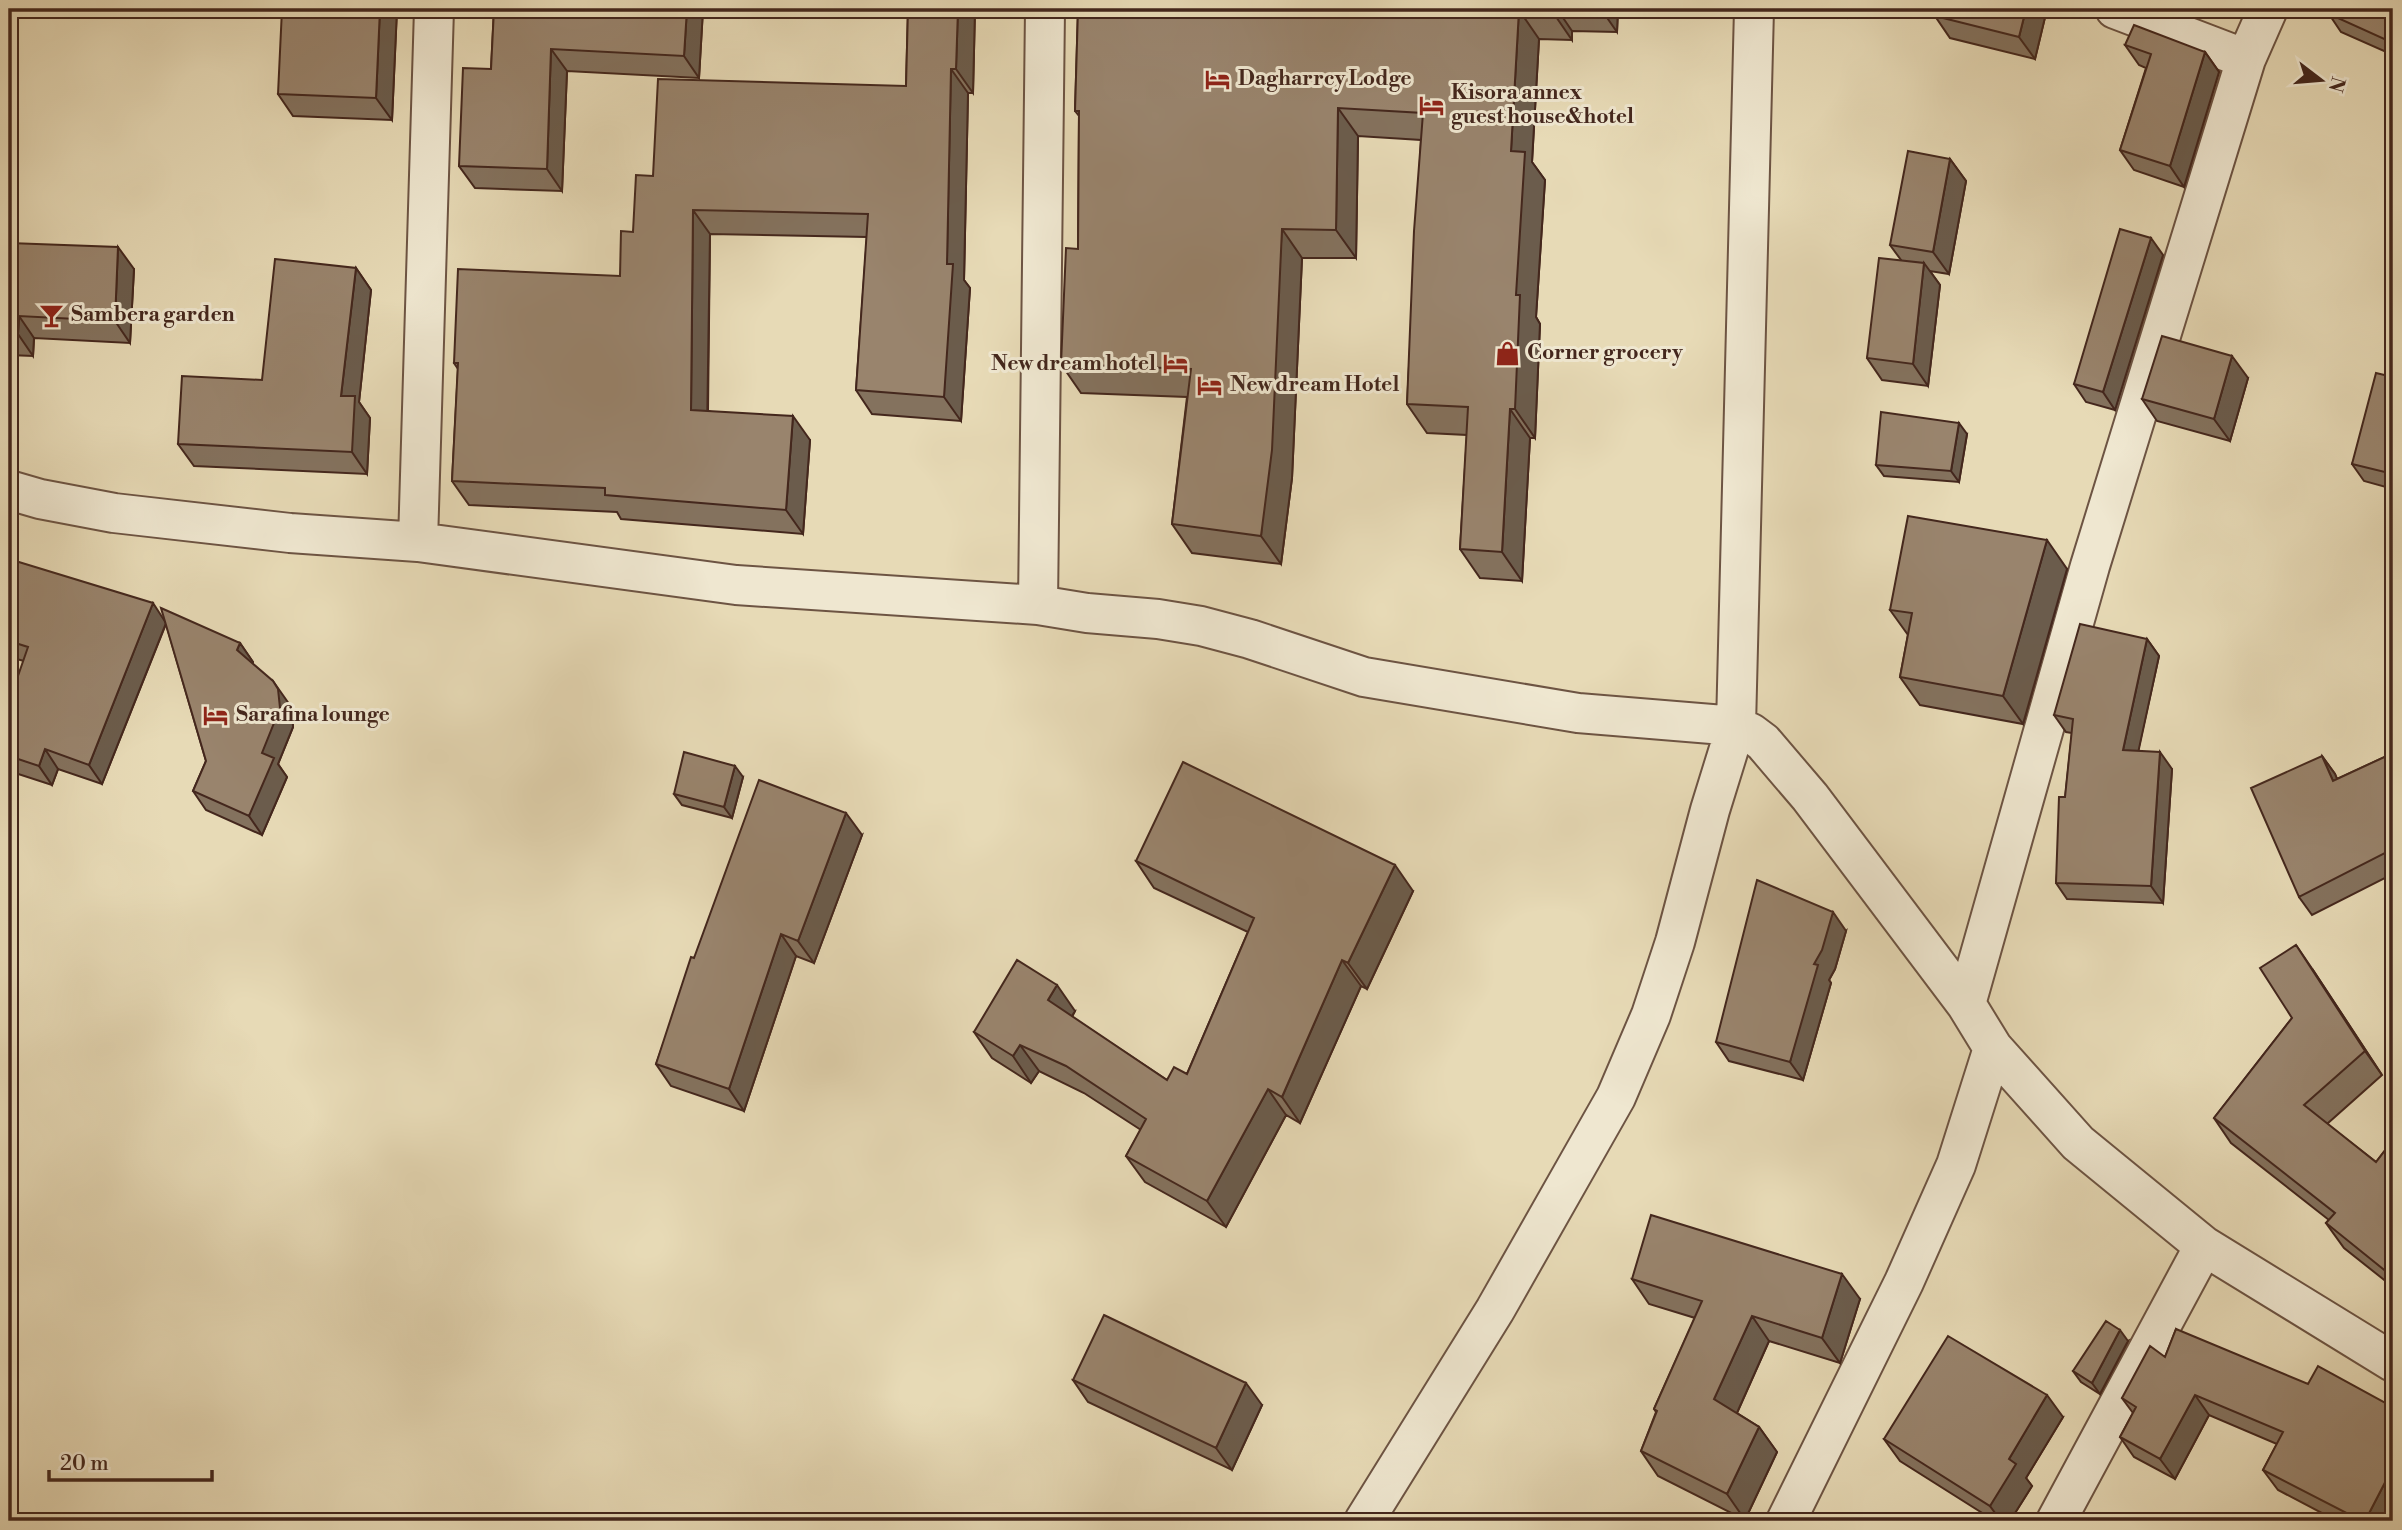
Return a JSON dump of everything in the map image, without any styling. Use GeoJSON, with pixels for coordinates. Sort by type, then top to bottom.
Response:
{"type":"FeatureCollection","features":[{"type":"Feature","properties":{"kind":"street"},"geometry":{"type":"LineString","coordinates":[[418,542],[434,9]]}},
{"type":"Feature","properties":{"kind":"street"},"geometry":{"type":"LineString","coordinates":[[1038,605],[1045,9]]}},
{"type":"Feature","properties":{"kind":"street"},"geometry":{"type":"LineString","coordinates":[[1364,1521],[1494,1310],[1616,1097],[1651,1015],[1675,942],[1710,810],[1736,726],[1754,9]]}},
{"type":"Feature","properties":{"kind":"street"},"geometry":{"type":"LineString","coordinates":[[2115,9],[2246,59]]}},
{"type":"Feature","properties":{"kind":"street"},"geometry":{"type":"LineString","coordinates":[[1966,1004],[2090,566],[2246,59],[2268,9]]}},
{"type":"Feature","properties":{"kind":"street"},"geometry":{"type":"LineString","coordinates":[[9,490],[40,499],[114,513],[290,533],[418,542],[736,586],[1038,605],[1087,613],[1158,619],[1201,626],[1250,639],[1364,677],[1578,713],[1736,726],[1763,742],[1810,797],[1966,1004],[1993,1048],[2078,1143],[2204,1246],[2393,1362]]}},
{"type":"Feature","properties":{"kind":"street"},"geometry":{"type":"LineString","coordinates":[[1786,1521],[1904,1282],[1956,1165],[1993,1048]]}},
{"type":"Feature","properties":{"kind":"street"},"geometry":{"type":"LineString","coordinates":[[2056,1521],[2204,1246]]}},
{"type":"Feature","properties":{"kind":"building"},"geometry":{"type":"Polygon","coordinates":[[[282,9],[380,9],[376,98],[278,94],[282,9]]]}},
{"type":"Feature","properties":{"kind":"building"},"geometry":{"type":"Polygon","coordinates":[[[494,9],[687,9],[684,56],[551,49],[547,169],[459,166],[463,68],[491,69],[494,9]]]}},
{"type":"Feature","properties":{"kind":"building"},"geometry":{"type":"Polygon","coordinates":[[[908,9],[958,9],[956,69],[951,69],[947,264],[953,264],[944,397],[856,390],[868,214],[693,210],[691,410],[793,416],[786,510],[605,495],[605,488],[452,481],[458,363],[454,363],[458,269],[620,276],[621,231],[633,232],[636,175],[653,176],[658,79],[906,86],[908,9]]]}},
{"type":"Feature","properties":{"kind":"building"},"geometry":{"type":"Polygon","coordinates":[[[1078,9],[1308,9],[1435,16],[1436,9],[1552,9],[1519,10],[1511,151],[1525,152],[1516,295],[1520,295],[1515,409],[1510,409],[1502,552],[1460,549],[1468,407],[1407,404],[1414,231],[1423,113],[1338,108],[1336,230],[1282,229],[1272,450],[1261,536],[1172,524],[1191,369],[1061,364],[1066,248],[1078,249],[1079,111],[1075,111],[1078,9]]]}},
{"type":"Feature","properties":{"kind":"building"},"geometry":{"type":"Polygon","coordinates":[[[1937,9],[2026,9],[2019,37],[1935,16],[1937,9]]]}},
{"type":"Feature","properties":{"kind":"building"},"geometry":{"type":"Polygon","coordinates":[[[2331,9],[2393,9],[2393,43],[2329,14],[2331,9]]]}},
{"type":"Feature","properties":{"kind":"building"},"geometry":{"type":"Polygon","coordinates":[[[2134,25],[2205,52],[2170,166],[2120,150],[2151,54],[2125,45],[2134,25]]]}},
{"type":"Feature","properties":{"kind":"building"},"geometry":{"type":"Polygon","coordinates":[[[1908,151],[1950,159],[1933,252],[1890,245],[1908,151]]]}},
{"type":"Feature","properties":{"kind":"building"},"geometry":{"type":"Polygon","coordinates":[[[2120,229],[2151,238],[2103,392],[2074,384],[2120,229]]]}},
{"type":"Feature","properties":{"kind":"building"},"geometry":{"type":"Polygon","coordinates":[[[9,243],[118,247],[115,321],[19,316],[18,334],[9,334],[9,243]]]}},
{"type":"Feature","properties":{"kind":"building"},"geometry":{"type":"Polygon","coordinates":[[[1879,258],[1924,263],[1913,364],[1867,358],[1879,258]]]}},
{"type":"Feature","properties":{"kind":"building"},"geometry":{"type":"Polygon","coordinates":[[[275,259],[356,268],[341,396],[355,396],[352,452],[178,444],[182,376],[262,380],[275,259]]]}},
{"type":"Feature","properties":{"kind":"building"},"geometry":{"type":"Polygon","coordinates":[[[2162,336],[2232,356],[2214,419],[2142,399],[2162,336]]]}},
{"type":"Feature","properties":{"kind":"building"},"geometry":{"type":"Polygon","coordinates":[[[2376,373],[2393,377],[2393,474],[2352,464],[2376,373]]]}},
{"type":"Feature","properties":{"kind":"building"},"geometry":{"type":"Polygon","coordinates":[[[1881,412],[1959,423],[1951,471],[1876,465],[1881,412]]]}},
{"type":"Feature","properties":{"kind":"building"},"geometry":{"type":"Polygon","coordinates":[[[1908,516],[2047,540],[2003,696],[1900,677],[1912,613],[1890,610],[1908,516]]]}},
{"type":"Feature","properties":{"kind":"building"},"geometry":{"type":"Polygon","coordinates":[[[9,559],[153,603],[89,765],[45,749],[39,766],[9,756],[9,702],[28,647],[9,641],[9,559]]]}},
{"type":"Feature","properties":{"kind":"building"},"geometry":{"type":"Polygon","coordinates":[[[161,608],[240,643],[237,650],[273,681],[278,689],[280,708],[262,753],[274,758],[249,816],[193,791],[206,761],[161,608]]]}},
{"type":"Feature","properties":{"kind":"building"},"geometry":{"type":"Polygon","coordinates":[[[2080,624],[2147,639],[2123,750],[2160,752],[2151,886],[2056,883],[2059,797],[2065,797],[2073,719],[2054,715],[2080,624]]]}},
{"type":"Feature","properties":{"kind":"building"},"geometry":{"type":"Polygon","coordinates":[[[684,752],[735,766],[724,807],[674,794],[684,752]]]}},
{"type":"Feature","properties":{"kind":"building"},"geometry":{"type":"Polygon","coordinates":[[[2393,753],[2393,849],[2299,897],[2251,788],[2322,756],[2333,781],[2393,753]]]}},
{"type":"Feature","properties":{"kind":"building"},"geometry":{"type":"Polygon","coordinates":[[[1183,762],[1395,865],[1348,963],[1342,960],[1282,1097],[1268,1089],[1207,1201],[1126,1156],[1146,1119],[1066,1066],[1020,1045],[1013,1056],[974,1032],[1017,960],[1057,985],[1048,1000],[1167,1080],[1174,1067],[1187,1074],[1254,918],[1136,861],[1183,762]]]}},
{"type":"Feature","properties":{"kind":"building"},"geometry":{"type":"Polygon","coordinates":[[[759,780],[846,813],[798,941],[781,934],[729,1089],[656,1064],[691,957],[694,958],[759,780]]]}},
{"type":"Feature","properties":{"kind":"building"},"geometry":{"type":"Polygon","coordinates":[[[1757,880],[1833,912],[1822,950],[1814,964],[1818,965],[1790,1062],[1716,1042],[1757,880]]]}},
{"type":"Feature","properties":{"kind":"building"},"geometry":{"type":"Polygon","coordinates":[[[2296,945],[2365,1051],[2304,1105],[2376,1162],[2393,1140],[2393,1277],[2326,1223],[2335,1213],[2214,1118],[2292,1018],[2260,968],[2296,945]]]}},
{"type":"Feature","properties":{"kind":"building"},"geometry":{"type":"Polygon","coordinates":[[[1651,1215],[1842,1274],[1822,1338],[1752,1316],[1714,1399],[1759,1427],[1727,1494],[1641,1451],[1657,1411],[1654,1409],[1702,1301],[1632,1279],[1651,1215]]]}},
{"type":"Feature","properties":{"kind":"building"},"geometry":{"type":"Polygon","coordinates":[[[1104,1315],[1246,1383],[1216,1448],[1073,1380],[1104,1315]]]}},
{"type":"Feature","properties":{"kind":"building"},"geometry":{"type":"Polygon","coordinates":[[[2106,1321],[2120,1330],[2092,1383],[2073,1371],[2106,1321]]]}},
{"type":"Feature","properties":{"kind":"building"},"geometry":{"type":"Polygon","coordinates":[[[2176,1329],[2308,1384],[2318,1366],[2393,1407],[2393,1467],[2365,1521],[2263,1470],[2283,1432],[2195,1395],[2160,1459],[2120,1437],[2136,1407],[2122,1398],[2150,1346],[2165,1357],[2176,1329]]]}},
{"type":"Feature","properties":{"kind":"building"},"geometry":{"type":"Polygon","coordinates":[[[1948,1336],[2047,1395],[2009,1459],[2016,1464],[1990,1506],[1884,1439],[1948,1336]]]}},
{"type":"Feature","properties":{"kind":"place","name":"Dagharrcy Lodge"},"geometry":{"type":"Point","coordinates":[1218,79]}},
{"type":"Feature","properties":{"kind":"place","name":"Kisora annex guest house&hotel"},"geometry":{"type":"Point","coordinates":[1431,105]}},
{"type":"Feature","properties":{"kind":"place","name":"Sambera garden"},"geometry":{"type":"Point","coordinates":[51,315]}},
{"type":"Feature","properties":{"kind":"place","name":"Corner grocery"},"geometry":{"type":"Point","coordinates":[1507,353]}},
{"type":"Feature","properties":{"kind":"place","name":"New dream hotel"},"geometry":{"type":"Point","coordinates":[1176,364]}},
{"type":"Feature","properties":{"kind":"place","name":"New dream Hotel"},"geometry":{"type":"Point","coordinates":[1210,385]}},
{"type":"Feature","properties":{"kind":"place","name":"Sarafina lounge"},"geometry":{"type":"Point","coordinates":[216,715]}}]}
